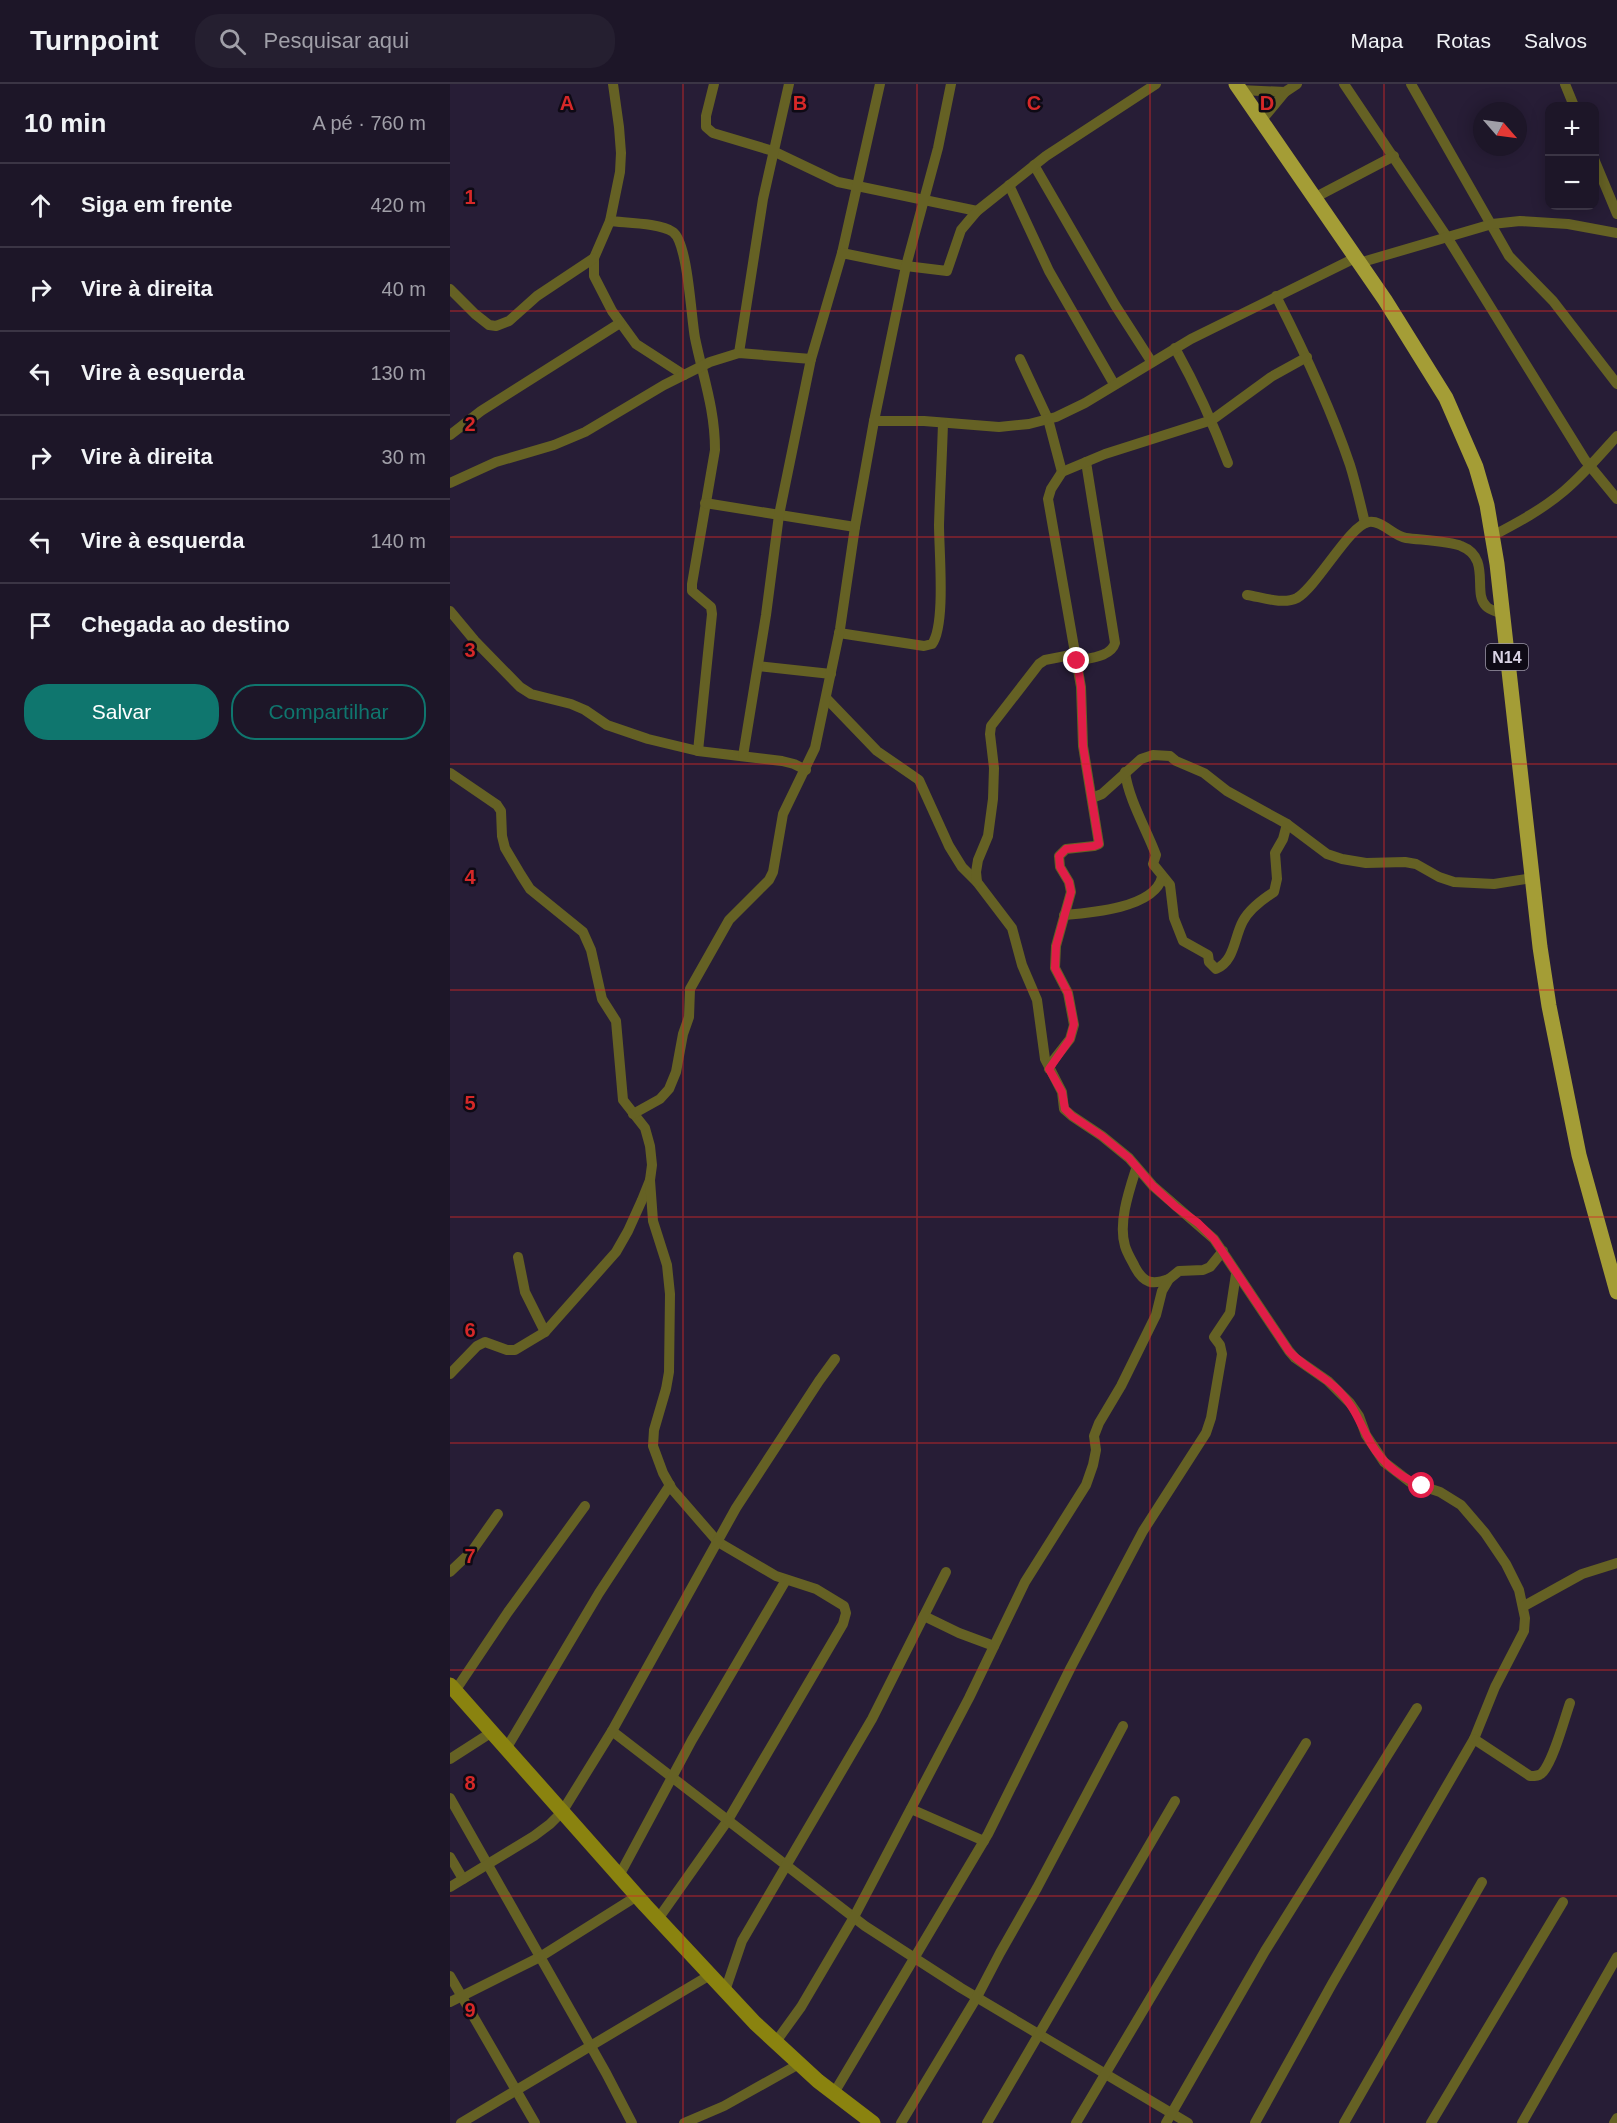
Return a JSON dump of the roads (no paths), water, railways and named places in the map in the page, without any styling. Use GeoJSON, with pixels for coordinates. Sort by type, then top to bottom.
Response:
{"type":"FeatureCollection","features":[{"type":"Feature","properties":{"kind":"main road","name":"N14"},"geometry":{"type":"LineString","coordinates":[[1238,87],[1357,260],[1446,398],[1476,467],[1487,505],[1503,614],[1541,957],[1563,1082],[1579,1155],[1615,1275],[1617,1292]]}},
{"type":"Feature","properties":{"kind":"main road"},"geometry":{"type":"LineString","coordinates":[[453,1688],[658,1919],[775,2043],[873,2123]]}},
{"type":"Feature","properties":{"kind":"street"},"geometry":{"type":"LineString","coordinates":[[613,84],[621,153],[620,172],[610,222],[594,258],[594,276],[612,311],[636,344],[684,375]]}},
{"type":"Feature","properties":{"kind":"street"},"geometry":{"type":"LineString","coordinates":[[714,84],[706,116],[706,127],[713,133],[773,151],[830,178],[857,186],[977,211]]}},
{"type":"Feature","properties":{"kind":"street"},"geometry":{"type":"LineString","coordinates":[[739,353],[763,199],[789,84]]}},
{"type":"Feature","properties":{"kind":"street"},"geometry":{"type":"LineString","coordinates":[[743,756],[766,615],[778,515],[811,359],[842,253],[880,84]]}},
{"type":"Feature","properties":{"kind":"street"},"geometry":{"type":"LineString","coordinates":[[633,1114],[660,1099],[669,1089],[676,1071],[683,1034],[689,1017],[690,989],[729,920],[773,872],[783,814],[815,748],[839,633],[874,421],[906,266],[938,148],[951,84]]}},
{"type":"Feature","properties":{"kind":"street"},"geometry":{"type":"LineString","coordinates":[[842,253],[906,266],[947,271],[961,230],[977,211],[1034,165],[1156,84]]}},
{"type":"Feature","properties":{"kind":"street"},"geometry":{"type":"LineString","coordinates":[[1261,121],[1285,92],[1297,84]]}},
{"type":"Feature","properties":{"kind":"street"},"geometry":{"type":"LineString","coordinates":[[1344,84],[1447,237],[1590,466],[1617,499]]}},
{"type":"Feature","properties":{"kind":"street"},"geometry":{"type":"LineString","coordinates":[[1410,84],[1509,256],[1553,301],[1617,384]]}},
{"type":"Feature","properties":{"kind":"street"},"geometry":{"type":"LineString","coordinates":[[1565,84],[1572,102]]}},
{"type":"Feature","properties":{"kind":"street"},"geometry":{"type":"LineString","coordinates":[[1238,87],[1285,92]]}},
{"type":"Feature","properties":{"kind":"street"},"geometry":{"type":"LineString","coordinates":[[1314,198],[1394,156]]}},
{"type":"Feature","properties":{"kind":"street"},"geometry":{"type":"LineString","coordinates":[[1034,165],[1115,305],[1151,362]]}},
{"type":"Feature","properties":{"kind":"street"},"geometry":{"type":"LineString","coordinates":[[1599,171],[1617,214]]}},
{"type":"Feature","properties":{"kind":"street"},"geometry":{"type":"LineString","coordinates":[[1009,185],[1049,271],[1114,384]]}},
{"type":"Feature","properties":{"kind":"street"},"geometry":{"type":"LineString","coordinates":[[874,421],[999,427],[1029,424],[1048,419],[1085,403],[1174,348],[1276,296],[1357,260],[1492,224],[1520,221],[1568,224],[1617,233]]}},
{"type":"Feature","properties":{"kind":"street"},"geometry":{"type":"LineString","coordinates":[[610,222],[662,227],[672,231],[678,237],[685,258],[695,338],[710,399],[715,440],[710,488],[705,503],[692,584],[692,591],[711,607],[712,614],[698,751]]}},
{"type":"Feature","properties":{"kind":"street"},"geometry":{"type":"LineString","coordinates":[[450,289],[475,314],[489,325],[496,326],[509,321],[537,296],[594,258]]}},
{"type":"Feature","properties":{"kind":"street"},"geometry":{"type":"LineString","coordinates":[[1276,296],[1307,357],[1340,436],[1365,523]]}},
{"type":"Feature","properties":{"kind":"street"},"geometry":{"type":"LineString","coordinates":[[450,435],[482,411],[620,323]]}},
{"type":"Feature","properties":{"kind":"street"},"geometry":{"type":"LineString","coordinates":[[1174,348],[1212,420],[1228,463]]}},
{"type":"Feature","properties":{"kind":"street"},"geometry":{"type":"LineString","coordinates":[[450,483],[496,462],[554,445],[585,432],[684,375],[739,353],[811,359]]}},
{"type":"Feature","properties":{"kind":"street"},"geometry":{"type":"LineString","coordinates":[[1049,1069],[1070,1039],[1074,1024],[1068,993],[1055,968],[1056,946],[1071,892],[1069,882],[1060,867],[1059,856],[1066,849],[1099,844],[1083,746],[1081,687],[1077,658],[1048,499],[1051,489],[1062,472],[1105,454],[1212,420],[1271,377],[1307,357]]}},
{"type":"Feature","properties":{"kind":"street"},"geometry":{"type":"LineString","coordinates":[[1020,359],[1048,419],[1062,472]]}},
{"type":"Feature","properties":{"kind":"street"},"geometry":{"type":"LineString","coordinates":[[839,633],[924,645],[932,644],[937,638],[943,423]]}},
{"type":"Feature","properties":{"kind":"street"},"geometry":{"type":"LineString","coordinates":[[1492,536],[1538,510],[1562,492],[1617,436]]}},
{"type":"Feature","properties":{"kind":"street"},"geometry":{"type":"LineString","coordinates":[[977,882],[977,866],[988,836],[993,799],[994,768],[991,726],[1039,664],[1045,660],[1077,658],[1108,652],[1115,643],[1086,462]]}},
{"type":"Feature","properties":{"kind":"street"},"geometry":{"type":"LineString","coordinates":[[705,503],[855,527]]}},
{"type":"Feature","properties":{"kind":"street"},"geometry":{"type":"LineString","coordinates":[[1247,594],[1285,601],[1296,598],[1307,589],[1353,532],[1372,521],[1401,537],[1461,546],[1476,558],[1482,600],[1486,606],[1503,614]]}},
{"type":"Feature","properties":{"kind":"street"},"geometry":{"type":"LineString","coordinates":[[450,612],[520,687],[531,694],[571,704],[625,733],[698,751],[782,760],[806,770]]}},
{"type":"Feature","properties":{"kind":"street"},"geometry":{"type":"LineString","coordinates":[[758,666],[831,674]]}},
{"type":"Feature","properties":{"kind":"street"},"geometry":{"type":"LineString","coordinates":[[826,698],[877,751],[919,780],[949,846],[962,867],[977,882],[1012,928],[1022,965],[1037,1000],[1042,1046],[1049,1069],[1062,1092],[1065,1109],[1129,1158],[1136,1169],[1176,1207],[1198,1223],[1223,1251],[1236,1274],[1289,1351],[1295,1358],[1328,1381],[1350,1403],[1359,1416],[1366,1435],[1384,1462],[1410,1482],[1440,1492],[1461,1505],[1485,1533],[1520,1590],[1526,1618],[1524,1631],[1495,1687],[1474,1739],[1332,1984],[1255,2123]]}},
{"type":"Feature","properties":{"kind":"street"},"geometry":{"type":"LineString","coordinates":[[1092,798],[1102,794],[1141,759],[1153,755],[1170,756],[1204,773],[1227,791],[1287,824],[1327,854],[1342,860],[1416,864],[1438,877],[1454,882],[1494,884],[1532,878]]}},
{"type":"Feature","properties":{"kind":"street"},"geometry":{"type":"LineString","coordinates":[[1125,772],[1127,788],[1148,831],[1156,855],[1153,864],[1170,885],[1174,918],[1183,941],[1208,955],[1209,962],[1216,969],[1224,966],[1231,954],[1244,919],[1274,892],[1275,853],[1287,824]]}},
{"type":"Feature","properties":{"kind":"street"},"geometry":{"type":"LineString","coordinates":[[450,773],[497,805],[501,811],[505,848],[530,889],[583,932],[593,958],[602,999],[616,1021],[623,1100],[645,1128],[651,1146],[650,1180],[653,1221],[667,1265],[670,1294],[669,1372],[654,1430],[653,1446],[663,1473],[669,1485],[718,1542],[776,1576],[816,1589],[844,1606],[846,1613],[843,1624],[728,1820],[658,1919]]}},
{"type":"Feature","properties":{"kind":"street"},"geometry":{"type":"LineString","coordinates":[[1064,915],[1124,907],[1146,896],[1161,884],[1162,877]]}},
{"type":"Feature","properties":{"kind":"street"},"geometry":{"type":"LineString","coordinates":[[1136,1169],[1123,1228],[1124,1246],[1139,1274],[1148,1282],[1157,1284],[1169,1279],[1179,1271],[1203,1270],[1210,1267],[1223,1251]]}},
{"type":"Feature","properties":{"kind":"street"},"geometry":{"type":"LineString","coordinates":[[450,1374],[477,1346],[485,1342],[507,1350],[515,1350],[545,1332],[616,1252],[628,1231],[650,1180]]}},
{"type":"Feature","properties":{"kind":"street"},"geometry":{"type":"LineString","coordinates":[[518,1257],[525,1292],[545,1332]]}},
{"type":"Feature","properties":{"kind":"street"},"geometry":{"type":"LineString","coordinates":[[834,2093],[984,1840],[1143,1531],[1206,1433],[1211,1418],[1222,1354],[1220,1345],[1214,1337],[1230,1313],[1236,1274]]}},
{"type":"Feature","properties":{"kind":"street"},"geometry":{"type":"LineString","coordinates":[[775,2043],[801,2007],[854,1917],[1025,1582],[1086,1485],[1093,1465],[1094,1436],[1099,1423],[1142,1345],[1156,1315],[1162,1291],[1169,1279]]}},
{"type":"Feature","properties":{"kind":"street"},"geometry":{"type":"LineString","coordinates":[[450,1887],[542,1830],[562,1812],[612,1731],[736,1508],[835,1359]]}},
{"type":"Feature","properties":{"kind":"street"},"geometry":{"type":"LineString","coordinates":[[506,1749],[593,1602],[669,1485]]}},
{"type":"Feature","properties":{"kind":"street"},"geometry":{"type":"LineString","coordinates":[[453,1688],[585,1506]]}},
{"type":"Feature","properties":{"kind":"street"},"geometry":{"type":"LineString","coordinates":[[450,1572],[472,1551],[498,1514]]}},
{"type":"Feature","properties":{"kind":"street"},"geometry":{"type":"LineString","coordinates":[[1524,1606],[1582,1574],[1617,1563]]}},
{"type":"Feature","properties":{"kind":"street"},"geometry":{"type":"LineString","coordinates":[[725,1991],[742,1941],[872,1719],[945,1572]]}},
{"type":"Feature","properties":{"kind":"street"},"geometry":{"type":"LineString","coordinates":[[619,1876],[692,1740],[786,1580]]}},
{"type":"Feature","properties":{"kind":"street"},"geometry":{"type":"LineString","coordinates":[[924,1616],[959,1633],[994,1646]]}},
{"type":"Feature","properties":{"kind":"street"},"geometry":{"type":"LineString","coordinates":[[1474,1739],[1530,1776],[1536,1776],[1543,1773],[1549,1762],[1570,1703]]}},
{"type":"Feature","properties":{"kind":"street"},"geometry":{"type":"LineString","coordinates":[[1169,2118],[1265,1951],[1417,1708]]}},
{"type":"Feature","properties":{"kind":"street"},"geometry":{"type":"LineString","coordinates":[[901,2123],[977,1997],[1038,1888],[1123,1726]]}},
{"type":"Feature","properties":{"kind":"street"},"geometry":{"type":"LineString","coordinates":[[612,1731],[854,1917],[915,1959],[1105,2073],[1169,2118],[1188,2123]]}},
{"type":"Feature","properties":{"kind":"street"},"geometry":{"type":"LineString","coordinates":[[450,1759],[492,1732]]}},
{"type":"Feature","properties":{"kind":"street"},"geometry":{"type":"LineString","coordinates":[[1076,2123],[1306,1743]]}},
{"type":"Feature","properties":{"kind":"street"},"geometry":{"type":"LineString","coordinates":[[450,1798],[592,2047],[632,2123]]}},
{"type":"Feature","properties":{"kind":"street"},"geometry":{"type":"LineString","coordinates":[[987,2123],[1176,1800]]}},
{"type":"Feature","properties":{"kind":"street"},"geometry":{"type":"LineString","coordinates":[[911,1809],[984,1840]]}},
{"type":"Feature","properties":{"kind":"street"},"geometry":{"type":"LineString","coordinates":[[450,1857],[463,1879]]}},
{"type":"Feature","properties":{"kind":"street"},"geometry":{"type":"LineString","coordinates":[[1344,2123],[1482,1882]]}},
{"type":"Feature","properties":{"kind":"street"},"geometry":{"type":"LineString","coordinates":[[450,2002],[540,1957],[638,1896]]}},
{"type":"Feature","properties":{"kind":"street"},"geometry":{"type":"LineString","coordinates":[[1431,2123],[1563,1902]]}},
{"type":"Feature","properties":{"kind":"street"},"geometry":{"type":"LineString","coordinates":[[1522,2123],[1617,1957]]}},
{"type":"Feature","properties":{"kind":"street"},"geometry":{"type":"LineString","coordinates":[[461,2123],[710,1975]]}},
{"type":"Feature","properties":{"kind":"street"},"geometry":{"type":"LineString","coordinates":[[450,1976],[535,2123]]}},
{"type":"Feature","properties":{"kind":"street"},"geometry":{"type":"LineString","coordinates":[[684,2123],[724,2106],[799,2064]]}},
{"type":"Feature","properties":{"kind":"street"},"geometry":{"type":"LineString","coordinates":[[1614,2123],[1617,2118]]}}]}
